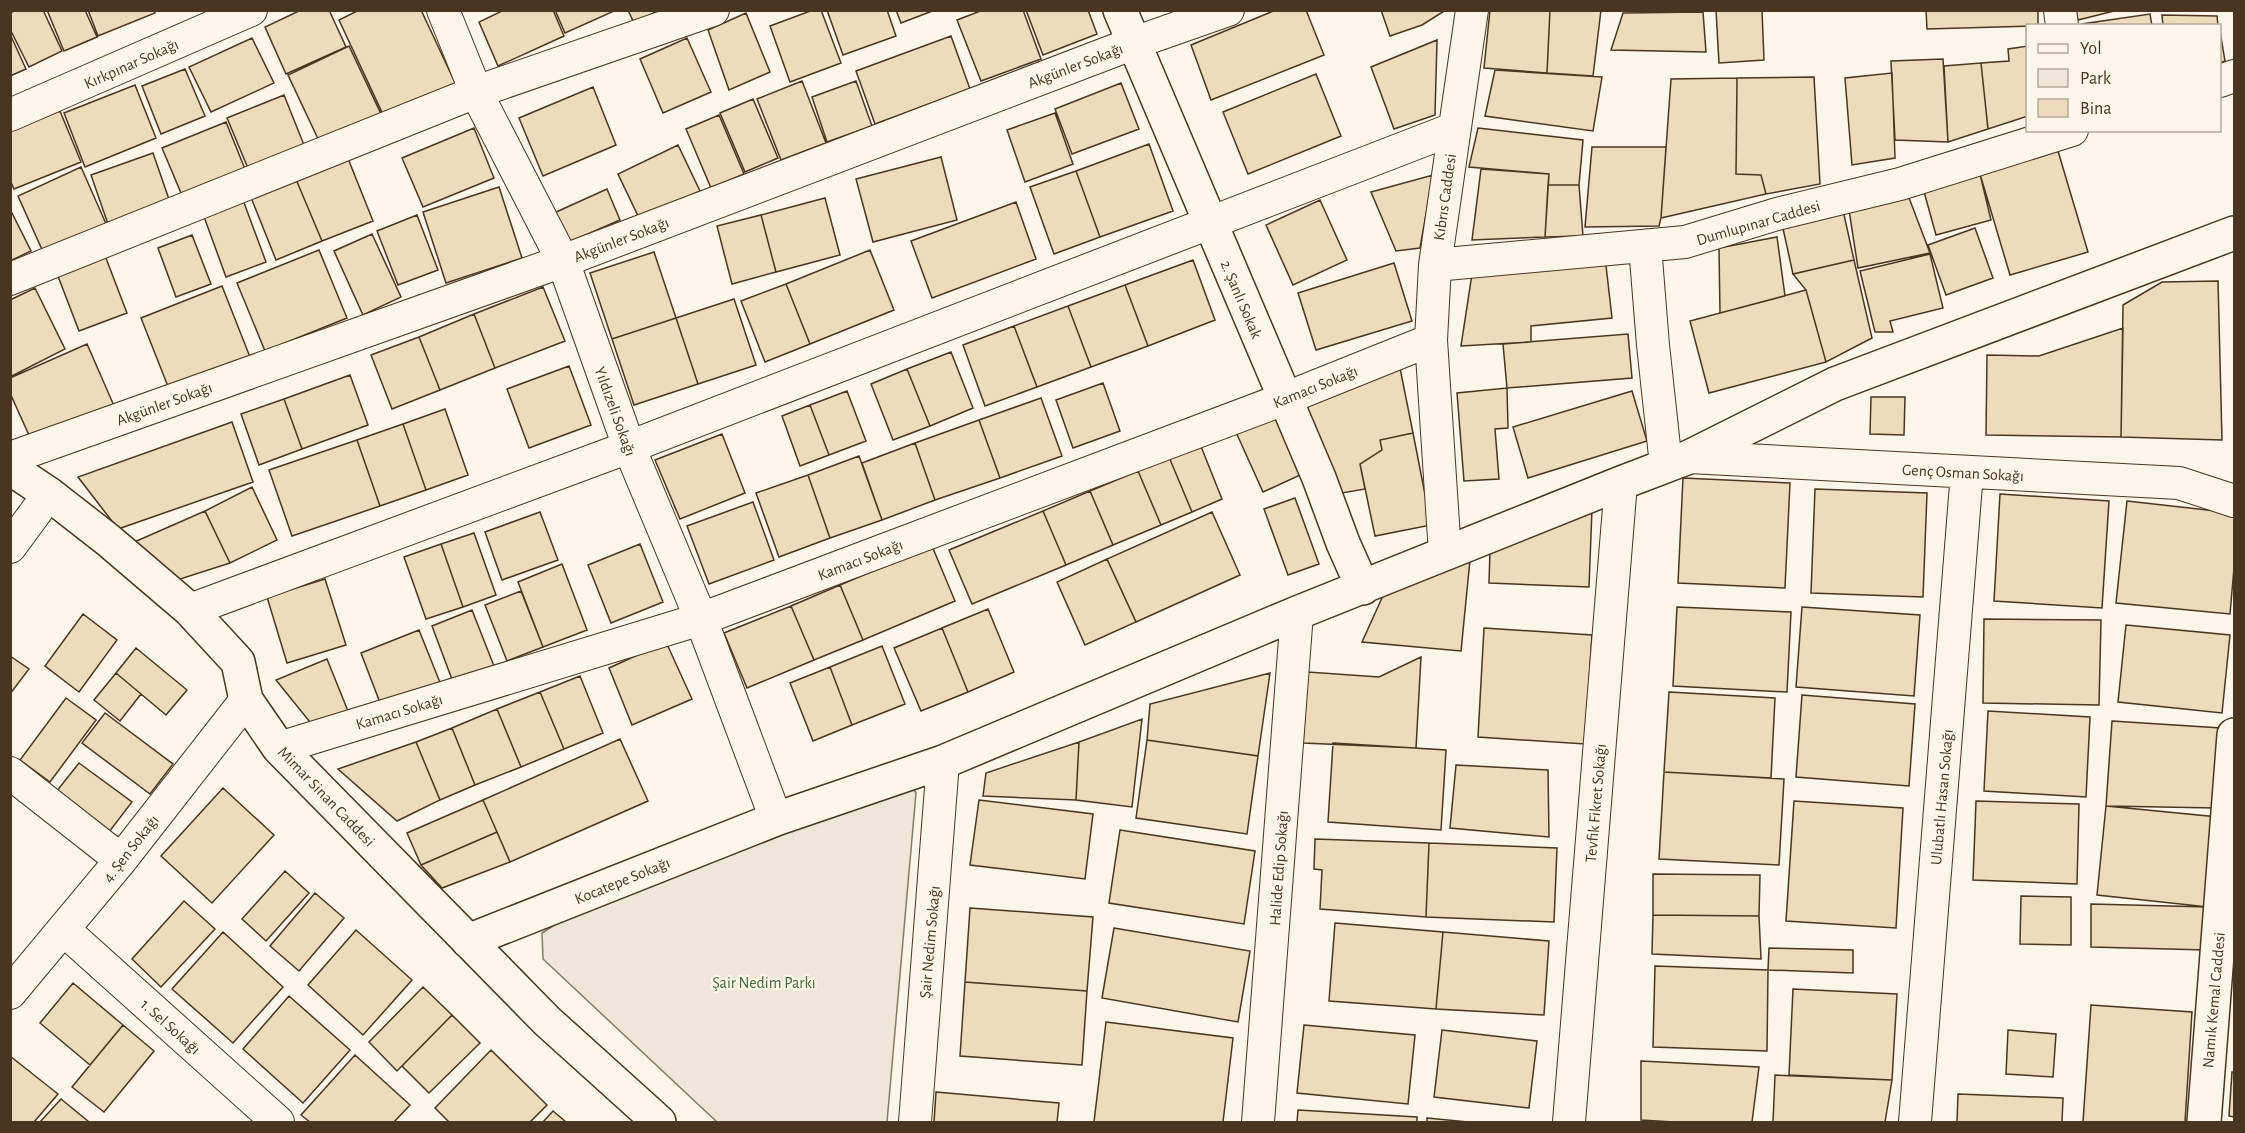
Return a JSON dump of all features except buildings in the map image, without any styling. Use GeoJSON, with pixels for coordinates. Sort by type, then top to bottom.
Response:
{"type":"FeatureCollection","features":[{"type":"Feature","properties":{"kind":"street","name":"Kırkpınar Sokağı"},"geometry":{"type":"LineString","coordinates":[[10,115],[251,10]]}},
{"type":"Feature","properties":{"kind":"street","name":"Yıldızeli Sokağı"},"geometry":{"type":"LineString","coordinates":[[443,10],[476,93],[563,261],[629,447],[701,619],[776,819]]}},
{"type":"Feature","properties":{"kind":"street"},"geometry":{"type":"LineString","coordinates":[[10,279],[476,93],[713,10]]}},
{"type":"Feature","properties":{"kind":"street","name":"2. Şanlı Sokak"},"geometry":{"type":"LineString","coordinates":[[1120,10],[1319,478],[1343,543],[1363,588]]}},
{"type":"Feature","properties":{"kind":"street","name":"Akgünler Sokağı"},"geometry":{"type":"LineString","coordinates":[[10,458],[563,261],[1134,43],[1228,10]]}},
{"type":"Feature","properties":{"kind":"street","name":"Kıbrıs Caddesi"},"geometry":{"type":"LineString","coordinates":[[1445,554],[1431,340],[1435,265],[1472,10]]}},
{"type":"Feature","properties":{"kind":"street"},"geometry":{"type":"LineString","coordinates":[[190,610],[629,447],[1453,129]]}},
{"type":"Feature","properties":{"kind":"street","name":"Dumlupınar Caddesi"},"geometry":{"type":"LineString","coordinates":[[1435,265],[1685,242],[1777,214],[1900,184],[2066,132]]}},
{"type":"Feature","properties":{"kind":"street","name":"Kocatepe Sokağı"},"geometry":{"type":"LineString","coordinates":[[468,940],[776,819],[943,762],[1297,613],[1678,461],[1835,384],[2235,233]]}},
{"type":"Feature","properties":{"kind":"street"},"geometry":{"type":"LineString","coordinates":[[1645,246],[1653,345],[1678,461]]}},
{"type":"Feature","properties":{"kind":"street","name":"Kamacı Sokağı"},"geometry":{"type":"LineString","coordinates":[[279,748],[701,619],[1284,399],[1431,340]]}},
{"type":"Feature","properties":{"kind":"street","name":"Genç Osman Sokağı"},"geometry":{"type":"LineString","coordinates":[[1678,461],[2179,483],[2235,501]]}},
{"type":"Feature","properties":{"kind":"street","name":"Mimar Sinan Caddesi"},"geometry":{"type":"LineString","coordinates":[[10,468],[49,494],[108,540],[190,610],[238,662],[246,700],[279,748],[547,1021],[659,1122]]}},
{"type":"Feature","properties":{"kind":"street","name":"Ulubatlı Hasan Sokağı"},"geometry":{"type":"LineString","coordinates":[[1915,1122],[1967,472]]}},
{"type":"Feature","properties":{"kind":"street","name":"Tevfik Fikret Sokağı"},"geometry":{"type":"LineString","coordinates":[[1569,1122],[1621,483]]}},
{"type":"Feature","properties":{"kind":"street"},"geometry":{"type":"LineString","coordinates":[[10,547],[49,494]]}},
{"type":"Feature","properties":{"kind":"street","name":"Halide Edip Sokağı"},"geometry":{"type":"LineString","coordinates":[[1258,1122],[1297,613]]}},
{"type":"Feature","properties":{"kind":"street","name":"4. Şen Sokağı"},"geometry":{"type":"LineString","coordinates":[[10,993],[121,860],[246,700]]}},
{"type":"Feature","properties":{"kind":"street","name":"Namık Kemal Caddesi"},"geometry":{"type":"LineString","coordinates":[[2204,1122],[2235,735]]}},
{"type":"Feature","properties":{"kind":"street","name":"Şair Nedim Sokağı"},"geometry":{"type":"LineString","coordinates":[[915,1122],[943,762]]}},
{"type":"Feature","properties":{"kind":"street"},"geometry":{"type":"LineString","coordinates":[[10,773],[121,860]]}},
{"type":"Feature","properties":{"kind":"street","name":"1. Sel Sokağı"},"geometry":{"type":"LineString","coordinates":[[64,930],[278,1122]]}},
{"type":"Feature","properties":{"kind":"green space","name":"Şair Nedim Parkı"},"geometry":{"type":"Polygon","coordinates":[[[907,779],[916,793],[887,1122],[717,1122],[543,959],[542,933],[567,917],[907,779]]]}}]}
